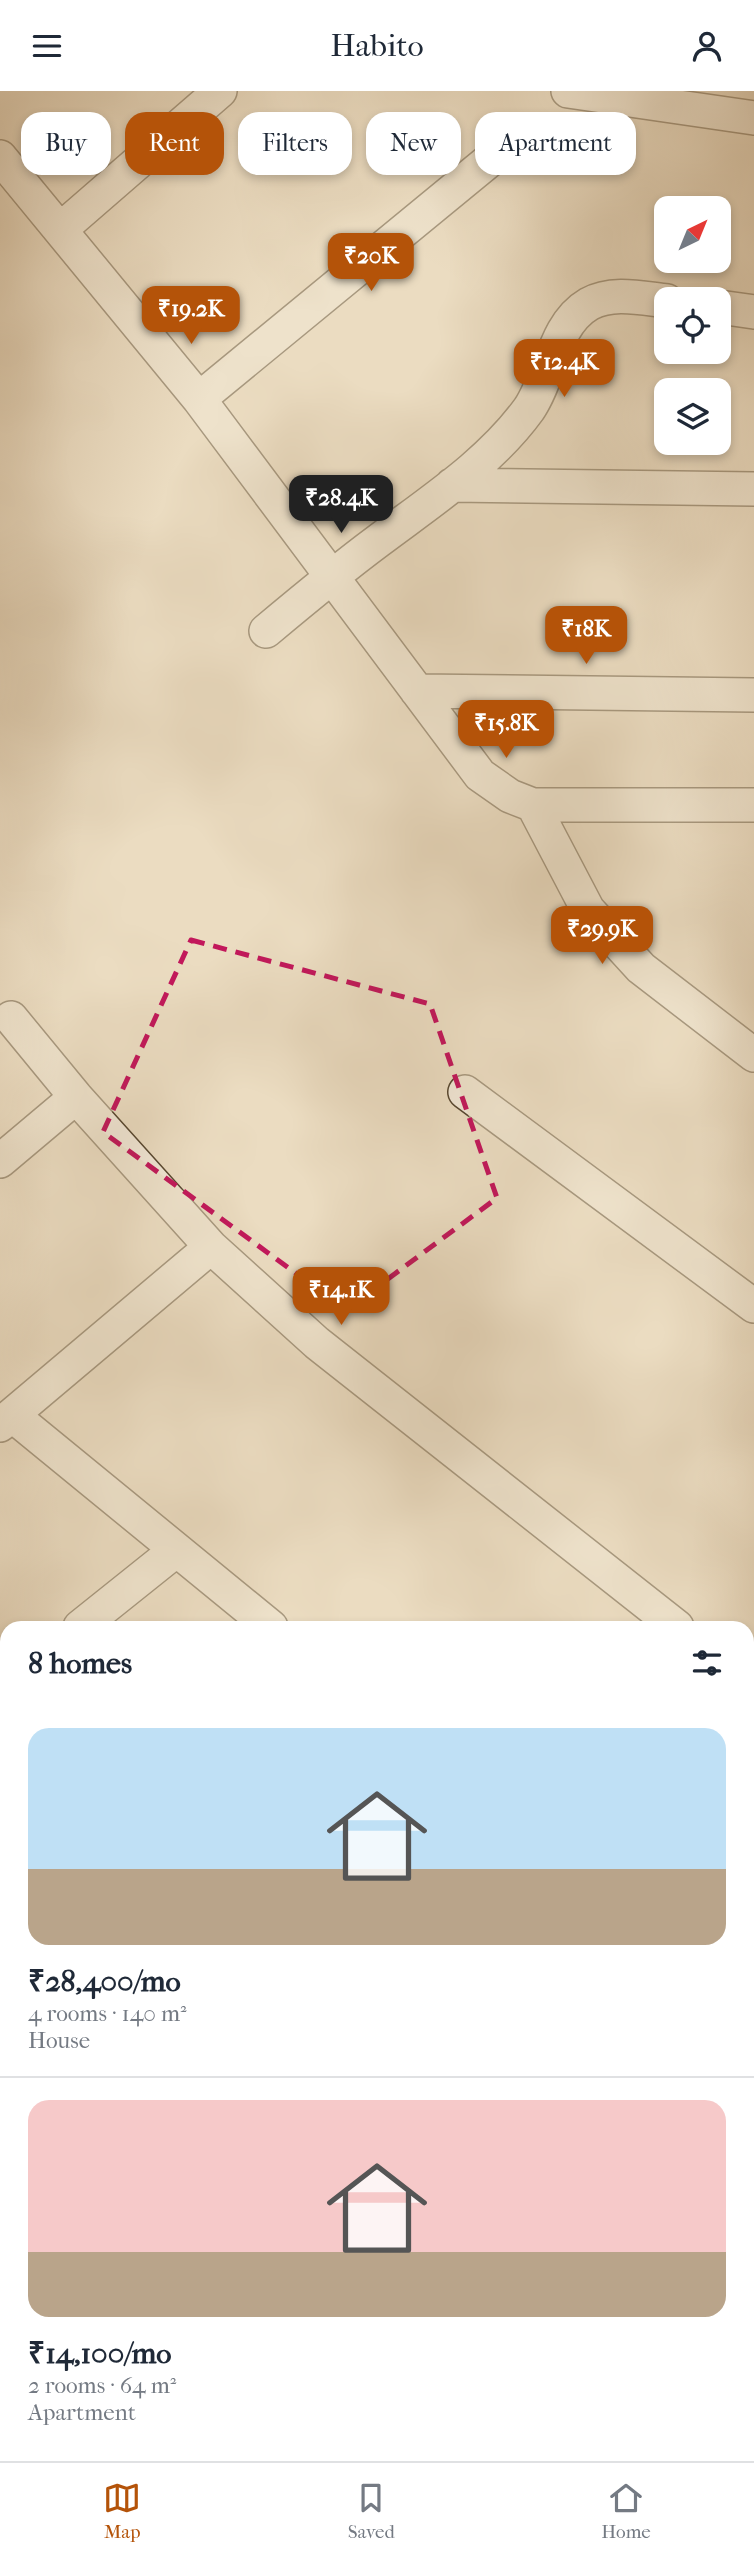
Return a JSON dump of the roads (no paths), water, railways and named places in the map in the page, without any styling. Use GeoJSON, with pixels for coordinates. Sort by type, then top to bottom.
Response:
{"type":"FeatureCollection","features":[{"type":"Feature","properties":{"kind":"street"},"geometry":{"type":"LineString","coordinates":[[61,229],[220,91]]}},
{"type":"Feature","properties":{"kind":"street"},"geometry":{"type":"LineString","coordinates":[[568,91],[734,108]]}},
{"type":"Feature","properties":{"kind":"street"},"geometry":{"type":"LineString","coordinates":[[0,156],[199,399],[481,775],[510,796],[533,806],[754,805]]}},
{"type":"Feature","properties":{"kind":"street"},"geometry":{"type":"LineString","coordinates":[[199,399],[475,172]]}},
{"type":"Feature","properties":{"kind":"street"},"geometry":{"type":"LineString","coordinates":[[267,631],[331,576],[453,485],[509,436],[533,403],[569,323],[587,305],[608,296],[654,300]]}},
{"type":"Feature","properties":{"kind":"street"},"geometry":{"type":"LineString","coordinates":[[731,309],[754,312]]}},
{"type":"Feature","properties":{"kind":"street"},"geometry":{"type":"LineString","coordinates":[[453,485],[754,489]]}},
{"type":"Feature","properties":{"kind":"street"},"geometry":{"type":"LineString","coordinates":[[417,691],[754,695]]}},
{"type":"Feature","properties":{"kind":"street"},"geometry":{"type":"LineString","coordinates":[[533,806],[588,910],[641,968],[754,1055]]}},
{"type":"Feature","properties":{"kind":"street"},"geometry":{"type":"LineString","coordinates":[[11,1018],[76,1097],[211,1247],[317,1343],[669,1621]]}},
{"type":"Feature","properties":{"kind":"street"},"geometry":{"type":"LineString","coordinates":[[465,1093],[754,1306]]}},
{"type":"Feature","properties":{"kind":"street"},"geometry":{"type":"LineString","coordinates":[[0,1161],[76,1097]]}},
{"type":"Feature","properties":{"kind":"street"},"geometry":{"type":"LineString","coordinates":[[211,1247],[6,1420],[94,1480],[175,1551],[263,1621]]}},
{"type":"Feature","properties":{"kind":"street"},"geometry":{"type":"LineString","coordinates":[[88,1621],[175,1551]]}}]}
